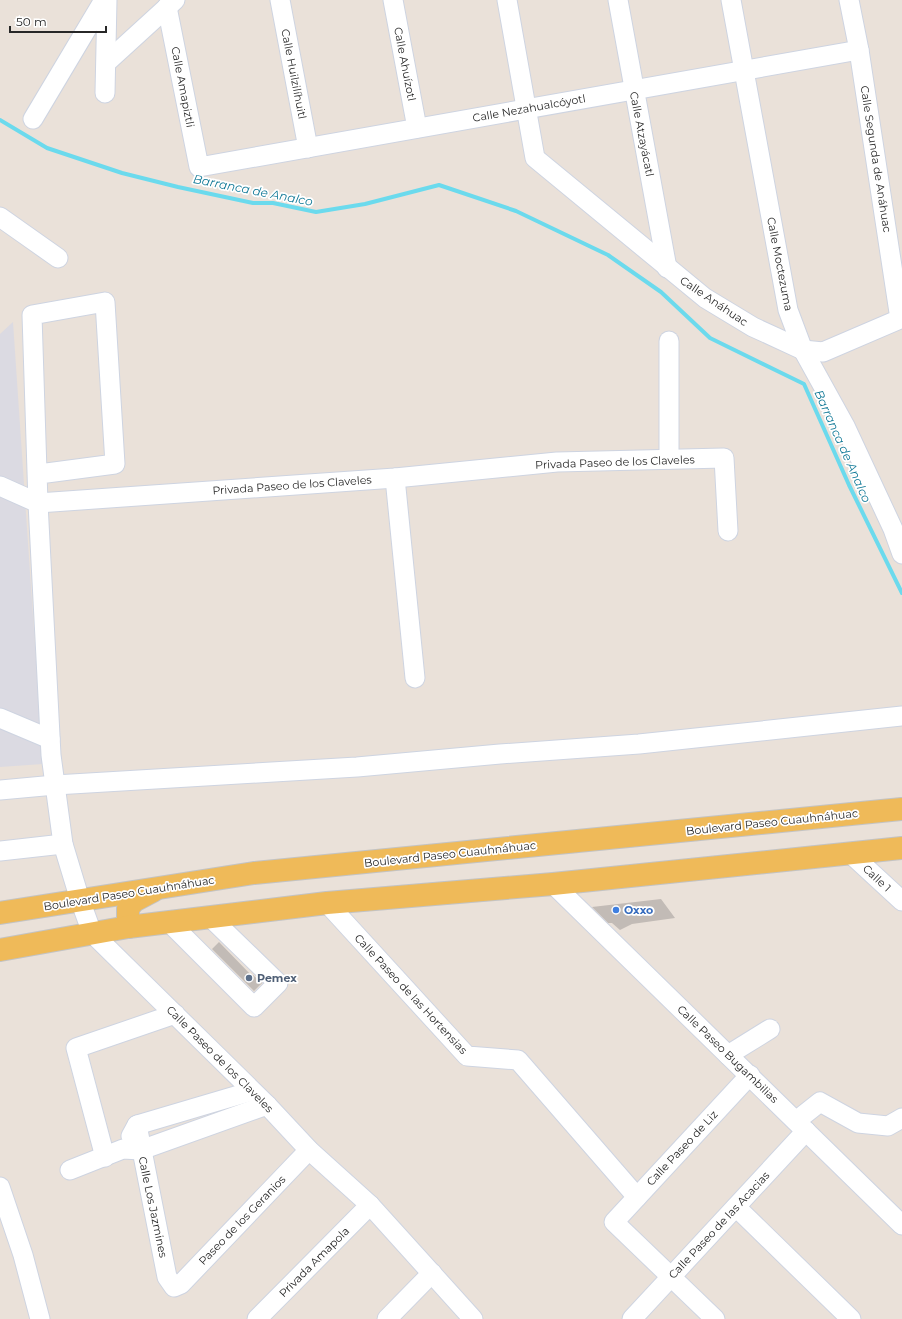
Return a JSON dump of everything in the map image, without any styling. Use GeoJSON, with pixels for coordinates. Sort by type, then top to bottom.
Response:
{"type":"FeatureCollection","features":[{"type":"Feature","properties":{"kind":"main road","name":"Boulevard Paseo Cuauhnáhuac"},"geometry":{"type":"LineString","coordinates":[[0,913],[254,873],[902,809]]}},
{"type":"Feature","properties":{"kind":"main road"},"geometry":{"type":"LineString","coordinates":[[0,950],[92,933],[326,903],[554,884],[902,848]]}},
{"type":"Feature","properties":{"kind":"main road"},"geometry":{"type":"LineString","coordinates":[[128,928],[128,908],[134,901],[160,888]]}},
{"type":"Feature","properties":{"kind":"street"},"geometry":{"type":"LineString","coordinates":[[33,119],[104,0]]}},
{"type":"Feature","properties":{"kind":"street"},"geometry":{"type":"LineString","coordinates":[[105,93],[107,62],[107,0]]}},
{"type":"Feature","properties":{"kind":"street","name":"Calle Huilzilíhuitl"},"geometry":{"type":"LineString","coordinates":[[280,0],[308,148]]}},
{"type":"Feature","properties":{"kind":"street","name":"Calle Ahuízotl"},"geometry":{"type":"LineString","coordinates":[[393,0],[417,128]]}},
{"type":"Feature","properties":{"kind":"street"},"geometry":{"type":"LineString","coordinates":[[507,0],[525,109]]}},
{"type":"Feature","properties":{"kind":"street","name":"Calle Atzayácatl"},"geometry":{"type":"LineString","coordinates":[[618,0],[633,90],[667,268]]}},
{"type":"Feature","properties":{"kind":"street","name":"Calle Moctezuma"},"geometry":{"type":"LineString","coordinates":[[731,0],[788,310],[803,350],[845,426],[893,529],[902,554]]}},
{"type":"Feature","properties":{"kind":"street","name":"Calle Segunda de Anáhuac"},"geometry":{"type":"LineString","coordinates":[[849,0],[859,50],[900,319]]}},
{"type":"Feature","properties":{"kind":"street"},"geometry":{"type":"LineString","coordinates":[[107,62],[171,3]]}},
{"type":"Feature","properties":{"kind":"street","name":"Calle Amapiztli"},"geometry":{"type":"LineString","coordinates":[[171,3],[199,167]]}},
{"type":"Feature","properties":{"kind":"street","name":"Calle Nezahualcóyotl"},"geometry":{"type":"LineString","coordinates":[[199,167],[859,50]]}},
{"type":"Feature","properties":{"kind":"street","name":"Calle Anáhuac"},"geometry":{"type":"LineString","coordinates":[[525,109],[535,158],[705,298],[753,327],[803,350],[823,352],[900,319]]}},
{"type":"Feature","properties":{"kind":"street"},"geometry":{"type":"LineString","coordinates":[[0,217],[58,258]]}},
{"type":"Feature","properties":{"kind":"street"},"geometry":{"type":"LineString","coordinates":[[38,474],[115,464],[104,302],[32,315],[38,503],[50,747]]}},
{"type":"Feature","properties":{"kind":"street"},"geometry":{"type":"LineString","coordinates":[[669,341],[669,459]]}},
{"type":"Feature","properties":{"kind":"street","name":"Privada Paseo de los Claveles"},"geometry":{"type":"LineString","coordinates":[[38,503],[395,478],[557,462],[724,458],[728,531]]}},
{"type":"Feature","properties":{"kind":"street"},"geometry":{"type":"LineString","coordinates":[[395,478],[415,678]]}},
{"type":"Feature","properties":{"kind":"street"},"geometry":{"type":"LineString","coordinates":[[0,486],[38,503]]}},
{"type":"Feature","properties":{"kind":"street"},"geometry":{"type":"LineString","coordinates":[[0,790],[55,785],[357,767],[500,754],[639,744],[902,716]]}},
{"type":"Feature","properties":{"kind":"street"},"geometry":{"type":"LineString","coordinates":[[0,718],[50,747]]}},
{"type":"Feature","properties":{"kind":"street","name":"Calle Paseo de los Claveles"},"geometry":{"type":"LineString","coordinates":[[50,747],[63,844],[92,933],[252,1092],[267,1105],[309,1150],[370,1206],[473,1319]]}},
{"type":"Feature","properties":{"kind":"street"},"geometry":{"type":"LineString","coordinates":[[0,852],[63,844]]}},
{"type":"Feature","properties":{"kind":"street","name":"Calle 1"},"geometry":{"type":"LineString","coordinates":[[851,854],[902,901]]}},
{"type":"Feature","properties":{"kind":"street","name":"Calle Paseo Bugambilias"},"geometry":{"type":"LineString","coordinates":[[554,884],[902,1225]]}},
{"type":"Feature","properties":{"kind":"street","name":"Calle Paseo de las Hortensias"},"geometry":{"type":"LineString","coordinates":[[326,903],[467,1056],[518,1060],[637,1197]]}},
{"type":"Feature","properties":{"kind":"street"},"geometry":{"type":"LineString","coordinates":[[170,923],[254,1007],[278,983],[211,918]]}},
{"type":"Feature","properties":{"kind":"street"},"geometry":{"type":"LineString","coordinates":[[105,1157],[76,1048],[175,1014]]}},
{"type":"Feature","properties":{"kind":"street"},"geometry":{"type":"LineString","coordinates":[[728,1054],[761,1028]]}},
{"type":"Feature","properties":{"kind":"street","name":"Calle Paseo de Liz"},"geometry":{"type":"LineString","coordinates":[[672,1277],[614,1222],[750,1075]]}},
{"type":"Feature","properties":{"kind":"street"},"geometry":{"type":"LineString","coordinates":[[123,1149],[137,1125],[252,1092]]}},
{"type":"Feature","properties":{"kind":"street","name":"Calle Paseo de las Acacias"},"geometry":{"type":"LineString","coordinates":[[632,1319],[736,1207],[820,1102],[858,1123],[888,1126],[902,1118]]}},
{"type":"Feature","properties":{"kind":"street"},"geometry":{"type":"LineString","coordinates":[[70,1170],[123,1149],[142,1150],[267,1105]]}},
{"type":"Feature","properties":{"kind":"street","name":"Calle Los Jazmines"},"geometry":{"type":"LineString","coordinates":[[137,1125],[168,1277],[174,1287]]}},
{"type":"Feature","properties":{"kind":"street","name":"Paseo de los Geranios"},"geometry":{"type":"LineString","coordinates":[[174,1287],[181,1284],[309,1150]]}},
{"type":"Feature","properties":{"kind":"street"},"geometry":{"type":"LineString","coordinates":[[0,1188],[23,1255],[40,1319]]}},
{"type":"Feature","properties":{"kind":"street","name":"Privada Amapola"},"geometry":{"type":"LineString","coordinates":[[258,1319],[370,1206]]}},
{"type":"Feature","properties":{"kind":"street"},"geometry":{"type":"LineString","coordinates":[[736,1207],[851,1319]]}},
{"type":"Feature","properties":{"kind":"street"},"geometry":{"type":"LineString","coordinates":[[387,1319],[432,1273]]}},
{"type":"Feature","properties":{"kind":"street"},"geometry":{"type":"LineString","coordinates":[[672,1277],[715,1319]]}},
{"type":"Feature","properties":{"kind":"shaded area"},"geometry":{"type":"Polygon","coordinates":[[[13,322],[43,764],[0,767],[0,334],[13,322]]]}},
{"type":"Feature","properties":{"kind":"building"},"geometry":{"type":"Polygon","coordinates":[[[661,899],[675,918],[632,924],[620,930],[612,923],[608,923],[592,907],[661,899]]]}},
{"type":"Feature","properties":{"kind":"building"},"geometry":{"type":"Polygon","coordinates":[[[219,942],[252,976],[253,975],[262,983],[254,991],[212,949],[219,942]]]}},
{"type":"Feature","properties":{"kind":"waterway","name":"Barranca de Analco"},"geometry":{"type":"LineString","coordinates":[[0,120],[47,148],[122,173],[253,203],[273,203],[316,212],[365,204],[439,185],[516,211],[608,255],[661,292],[710,338],[804,384],[849,485],[902,593]]}},
{"type":"Feature","properties":{"kind":"place","name":"Oxxo"},"geometry":{"type":"Point","coordinates":[616,910]}},
{"type":"Feature","properties":{"kind":"place","name":"Pemex"},"geometry":{"type":"Point","coordinates":[249,978]}}]}
